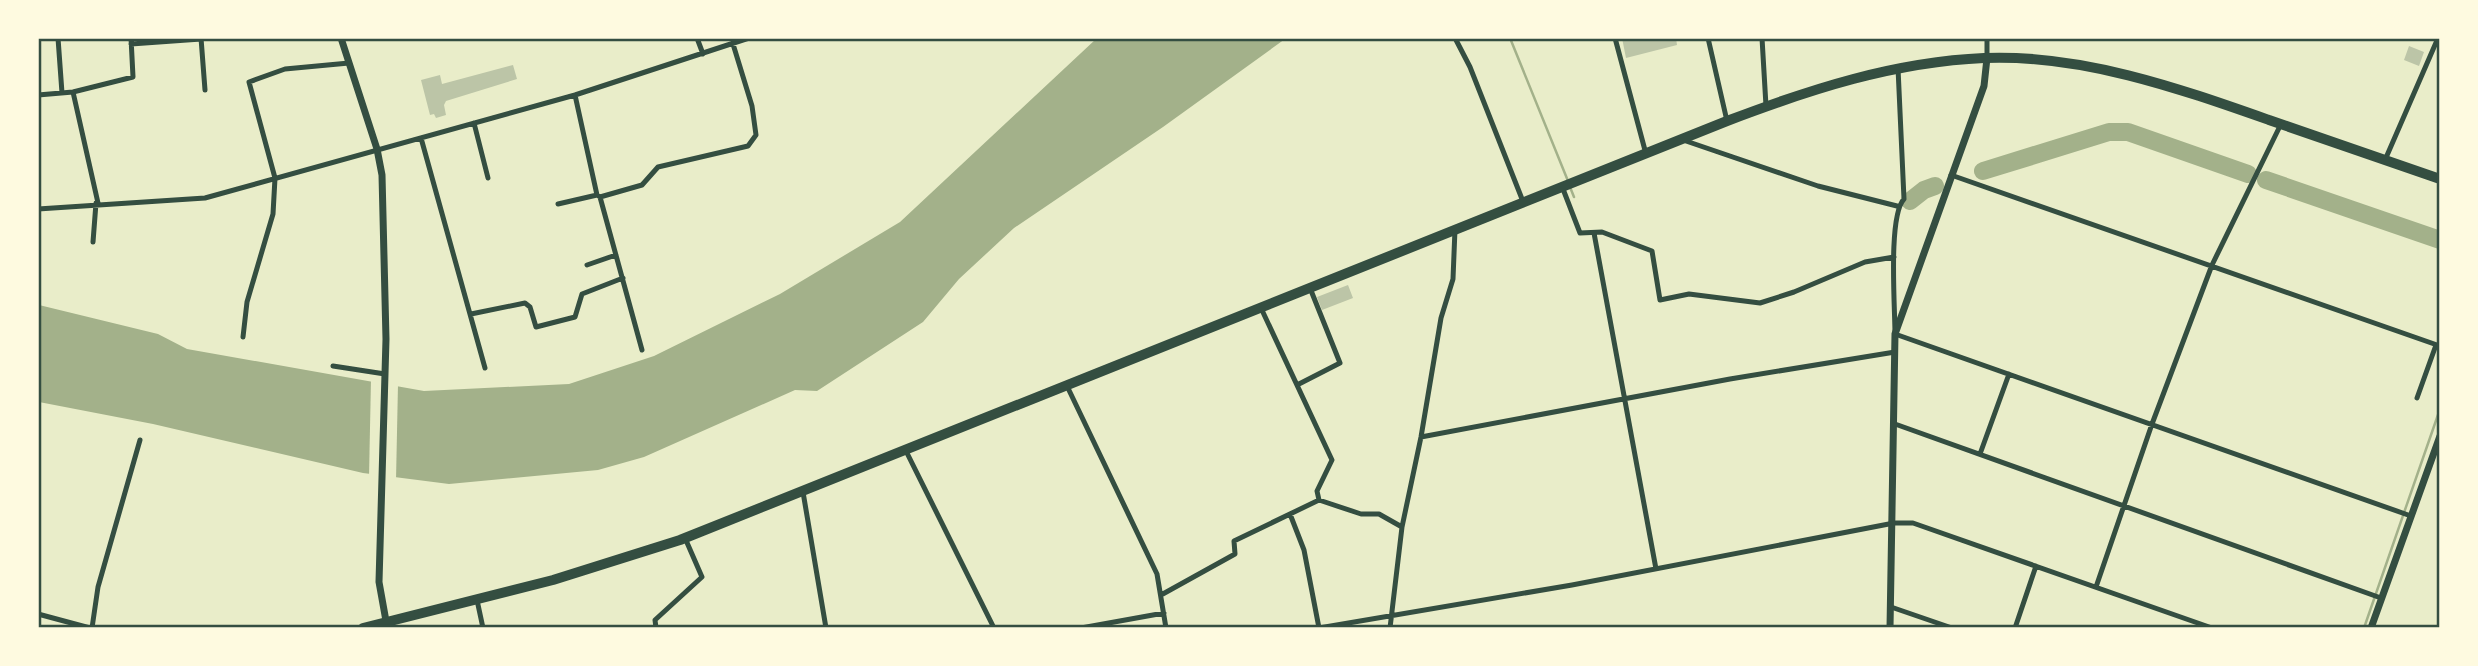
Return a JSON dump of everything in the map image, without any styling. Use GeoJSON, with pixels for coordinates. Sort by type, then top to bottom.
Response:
{"type":"FeatureCollection","features":[{"type":"Feature","properties":{"kind":"highway"},"geometry":{"type":"LineString","coordinates":[[363,628],[566,576],[685,538],[1455,229],[1583,181],[1727,121],[1858,76],[1898,68],[1987,58],[2025,60],[2146,80],[2440,179]]}},
{"type":"Feature","properties":{"kind":"street"},"geometry":{"type":"LineString","coordinates":[[58,38],[62,93]]}},
{"type":"Feature","properties":{"kind":"street"},"geometry":{"type":"LineString","coordinates":[[341,38],[377,149],[384,227],[385,374],[379,582],[386,621]]}},
{"type":"Feature","properties":{"kind":"street"},"geometry":{"type":"LineString","coordinates":[[696,38],[703,54]]}},
{"type":"Feature","properties":{"kind":"street"},"geometry":{"type":"LineString","coordinates":[[38,209],[97,203],[205,198],[575,95],[749,38]]}},
{"type":"Feature","properties":{"kind":"street"},"geometry":{"type":"LineString","coordinates":[[1455,38],[1470,67],[1524,204]]}},
{"type":"Feature","properties":{"kind":"street"},"geometry":{"type":"LineString","coordinates":[[1615,38],[1646,154]]}},
{"type":"Feature","properties":{"kind":"street"},"geometry":{"type":"LineString","coordinates":[[1708,38],[1727,121]]}},
{"type":"Feature","properties":{"kind":"street"},"geometry":{"type":"LineString","coordinates":[[1762,38],[1766,106]]}},
{"type":"Feature","properties":{"kind":"street"},"geometry":{"type":"LineString","coordinates":[[1895,334],[1984,86],[1987,38]]}},
{"type":"Feature","properties":{"kind":"street"},"geometry":{"type":"LineString","coordinates":[[2385,160],[2438,38]]}},
{"type":"Feature","properties":{"kind":"street"},"geometry":{"type":"LineString","coordinates":[[38,94],[73,92],[133,77],[131,41],[201,39],[205,90]]}},
{"type":"Feature","properties":{"kind":"street"},"geometry":{"type":"LineString","coordinates":[[558,204],[642,185],[659,167],[748,146],[756,135],[752,106],[733,44]]}},
{"type":"Feature","properties":{"kind":"street"},"geometry":{"type":"LineString","coordinates":[[243,338],[247,302],[273,214],[275,178],[249,82],[285,69],[349,63]]}},
{"type":"Feature","properties":{"kind":"street"},"geometry":{"type":"LineString","coordinates":[[1890,628],[1894,523],[1894,257],[1898,206],[1903,199],[1898,68]]}},
{"type":"Feature","properties":{"kind":"street"},"geometry":{"type":"LineString","coordinates":[[73,92],[97,203],[93,242]]}},
{"type":"Feature","properties":{"kind":"street"},"geometry":{"type":"LineString","coordinates":[[575,95],[599,196],[642,350]]}},
{"type":"Feature","properties":{"kind":"street"},"geometry":{"type":"LineString","coordinates":[[474,123],[488,177]]}},
{"type":"Feature","properties":{"kind":"street"},"geometry":{"type":"LineString","coordinates":[[2096,587],[2151,424],[2212,265],[2281,124]]}},
{"type":"Feature","properties":{"kind":"street"},"geometry":{"type":"LineString","coordinates":[[421,138],[485,369]]}},
{"type":"Feature","properties":{"kind":"street"},"geometry":{"type":"LineString","coordinates":[[1683,140],[1818,186],[1898,206]]}},
{"type":"Feature","properties":{"kind":"street"},"geometry":{"type":"LineString","coordinates":[[1951,175],[2438,346],[2417,398]]}},
{"type":"Feature","properties":{"kind":"street"},"geometry":{"type":"LineString","coordinates":[[1565,188],[1580,233],[1602,232],[1652,251],[1660,300],[1689,295],[1760,303],[1794,292],[1865,261],[1894,257]]}},
{"type":"Feature","properties":{"kind":"street"},"geometry":{"type":"LineString","coordinates":[[1390,628],[1402,527],[1421,437],[1441,318],[1453,279],[1455,229]]}},
{"type":"Feature","properties":{"kind":"street"},"geometry":{"type":"LineString","coordinates":[[1594,233],[1656,569]]}},
{"type":"Feature","properties":{"kind":"street"},"geometry":{"type":"LineString","coordinates":[[587,265],[616,255]]}},
{"type":"Feature","properties":{"kind":"street"},"geometry":{"type":"LineString","coordinates":[[471,314],[526,303],[530,307],[536,327],[575,317],[582,294],[623,278]]}},
{"type":"Feature","properties":{"kind":"street"},"geometry":{"type":"LineString","coordinates":[[1297,385],[1340,363],[1310,288]]}},
{"type":"Feature","properties":{"kind":"street"},"geometry":{"type":"LineString","coordinates":[[1261,308],[1332,460],[1317,491],[1320,500]]}},
{"type":"Feature","properties":{"kind":"street"},"geometry":{"type":"LineString","coordinates":[[1895,334],[2411,516]]}},
{"type":"Feature","properties":{"kind":"street"},"geometry":{"type":"LineString","coordinates":[[1421,437],[1730,379],[1895,352]]}},
{"type":"Feature","properties":{"kind":"street"},"geometry":{"type":"LineString","coordinates":[[333,366],[385,374]]}},
{"type":"Feature","properties":{"kind":"street"},"geometry":{"type":"LineString","coordinates":[[1980,454],[2009,374]]}},
{"type":"Feature","properties":{"kind":"street"},"geometry":{"type":"LineString","coordinates":[[1067,386],[1157,574],[1166,628]]}},
{"type":"Feature","properties":{"kind":"street"},"geometry":{"type":"LineString","coordinates":[[1895,424],[2381,597]]}},
{"type":"Feature","properties":{"kind":"street"},"geometry":{"type":"LineString","coordinates":[[2371,628],[2411,516],[2436,458],[2440,436]]}},
{"type":"Feature","properties":{"kind":"street"},"geometry":{"type":"LineString","coordinates":[[38,614],[91,628],[98,587],[140,440]]}},
{"type":"Feature","properties":{"kind":"street"},"geometry":{"type":"LineString","coordinates":[[906,451],[994,628]]}},
{"type":"Feature","properties":{"kind":"street"},"geometry":{"type":"LineString","coordinates":[[803,492],[826,628]]}},
{"type":"Feature","properties":{"kind":"street"},"geometry":{"type":"LineString","coordinates":[[1161,595],[1235,554],[1234,541],[1320,500],[1361,514],[1380,514],[1402,527]]}},
{"type":"Feature","properties":{"kind":"street"},"geometry":{"type":"LineString","coordinates":[[1290,514],[1304,550],[1319,627],[1656,569],[1894,523],[1913,523],[2195,625],[2212,628]]}},
{"type":"Feature","properties":{"kind":"street"},"geometry":{"type":"LineString","coordinates":[[656,628],[655,620],[702,577],[685,538]]}},
{"type":"Feature","properties":{"kind":"street"},"geometry":{"type":"LineString","coordinates":[[2015,628],[2036,566]]}},
{"type":"Feature","properties":{"kind":"street"},"geometry":{"type":"LineString","coordinates":[[477,599],[483,628]]}},
{"type":"Feature","properties":{"kind":"street"},"geometry":{"type":"LineString","coordinates":[[1891,607],[1952,628]]}},
{"type":"Feature","properties":{"kind":"street"},"geometry":{"type":"LineString","coordinates":[[1081,628],[1164,613]]}},
{"type":"Feature","properties":{"kind":"shaded area"},"geometry":{"type":"Polygon","coordinates":[[[1096,39],[1285,39],[1163,127],[1014,228],[959,279],[923,322],[817,391],[795,390],[644,457],[598,470],[449,484],[363,473],[153,424],[39,402],[39,305],[158,334],[187,349],[424,391],[569,384],[654,356],[780,294],[900,222],[1096,39]]]}},
{"type":"Feature","properties":{"kind":"pier"},"geometry":{"type":"Polygon","coordinates":[[[371,379],[398,384],[396,480],[369,477],[371,379]]]}},
{"type":"Feature","properties":{"kind":"building"},"geometry":{"type":"Polygon","coordinates":[[[1622,38],[1676,38],[1677,45],[1626,58],[1622,38]]]}},
{"type":"Feature","properties":{"kind":"building"},"geometry":{"type":"Polygon","coordinates":[[[2409,46],[2424,52],[2419,66],[2404,60],[2409,46]]]}},
{"type":"Feature","properties":{"kind":"building"},"geometry":{"type":"Polygon","coordinates":[[[513,65],[517,79],[446,101],[446,115],[436,118],[434,114],[430,115],[421,80],[440,75],[442,84],[513,65]]]}},
{"type":"Feature","properties":{"kind":"building"},"geometry":{"type":"Polygon","coordinates":[[[1348,285],[1353,298],[1322,310],[1317,297],[1348,285]]]}},
{"type":"Feature","properties":{"kind":"waterway"},"geometry":{"type":"LineString","coordinates":[[1510,38],[1568,181]]}},
{"type":"Feature","properties":{"kind":"waterway"},"geometry":{"type":"LineString","coordinates":[[1983,171],[2109,132],[2128,132],[2248,174]]}},
{"type":"Feature","properties":{"kind":"waterway"},"geometry":{"type":"LineString","coordinates":[[2266,180],[2440,240]]}},
{"type":"Feature","properties":{"kind":"waterway"},"geometry":{"type":"LineString","coordinates":[[1910,201],[1924,190],[1935,186]]}},
{"type":"Feature","properties":{"kind":"waterway"},"geometry":{"type":"LineString","coordinates":[[1570,187],[1574,197]]}},
{"type":"Feature","properties":{"kind":"waterway"},"geometry":{"type":"LineString","coordinates":[[2364,628],[2440,409]]}}]}
